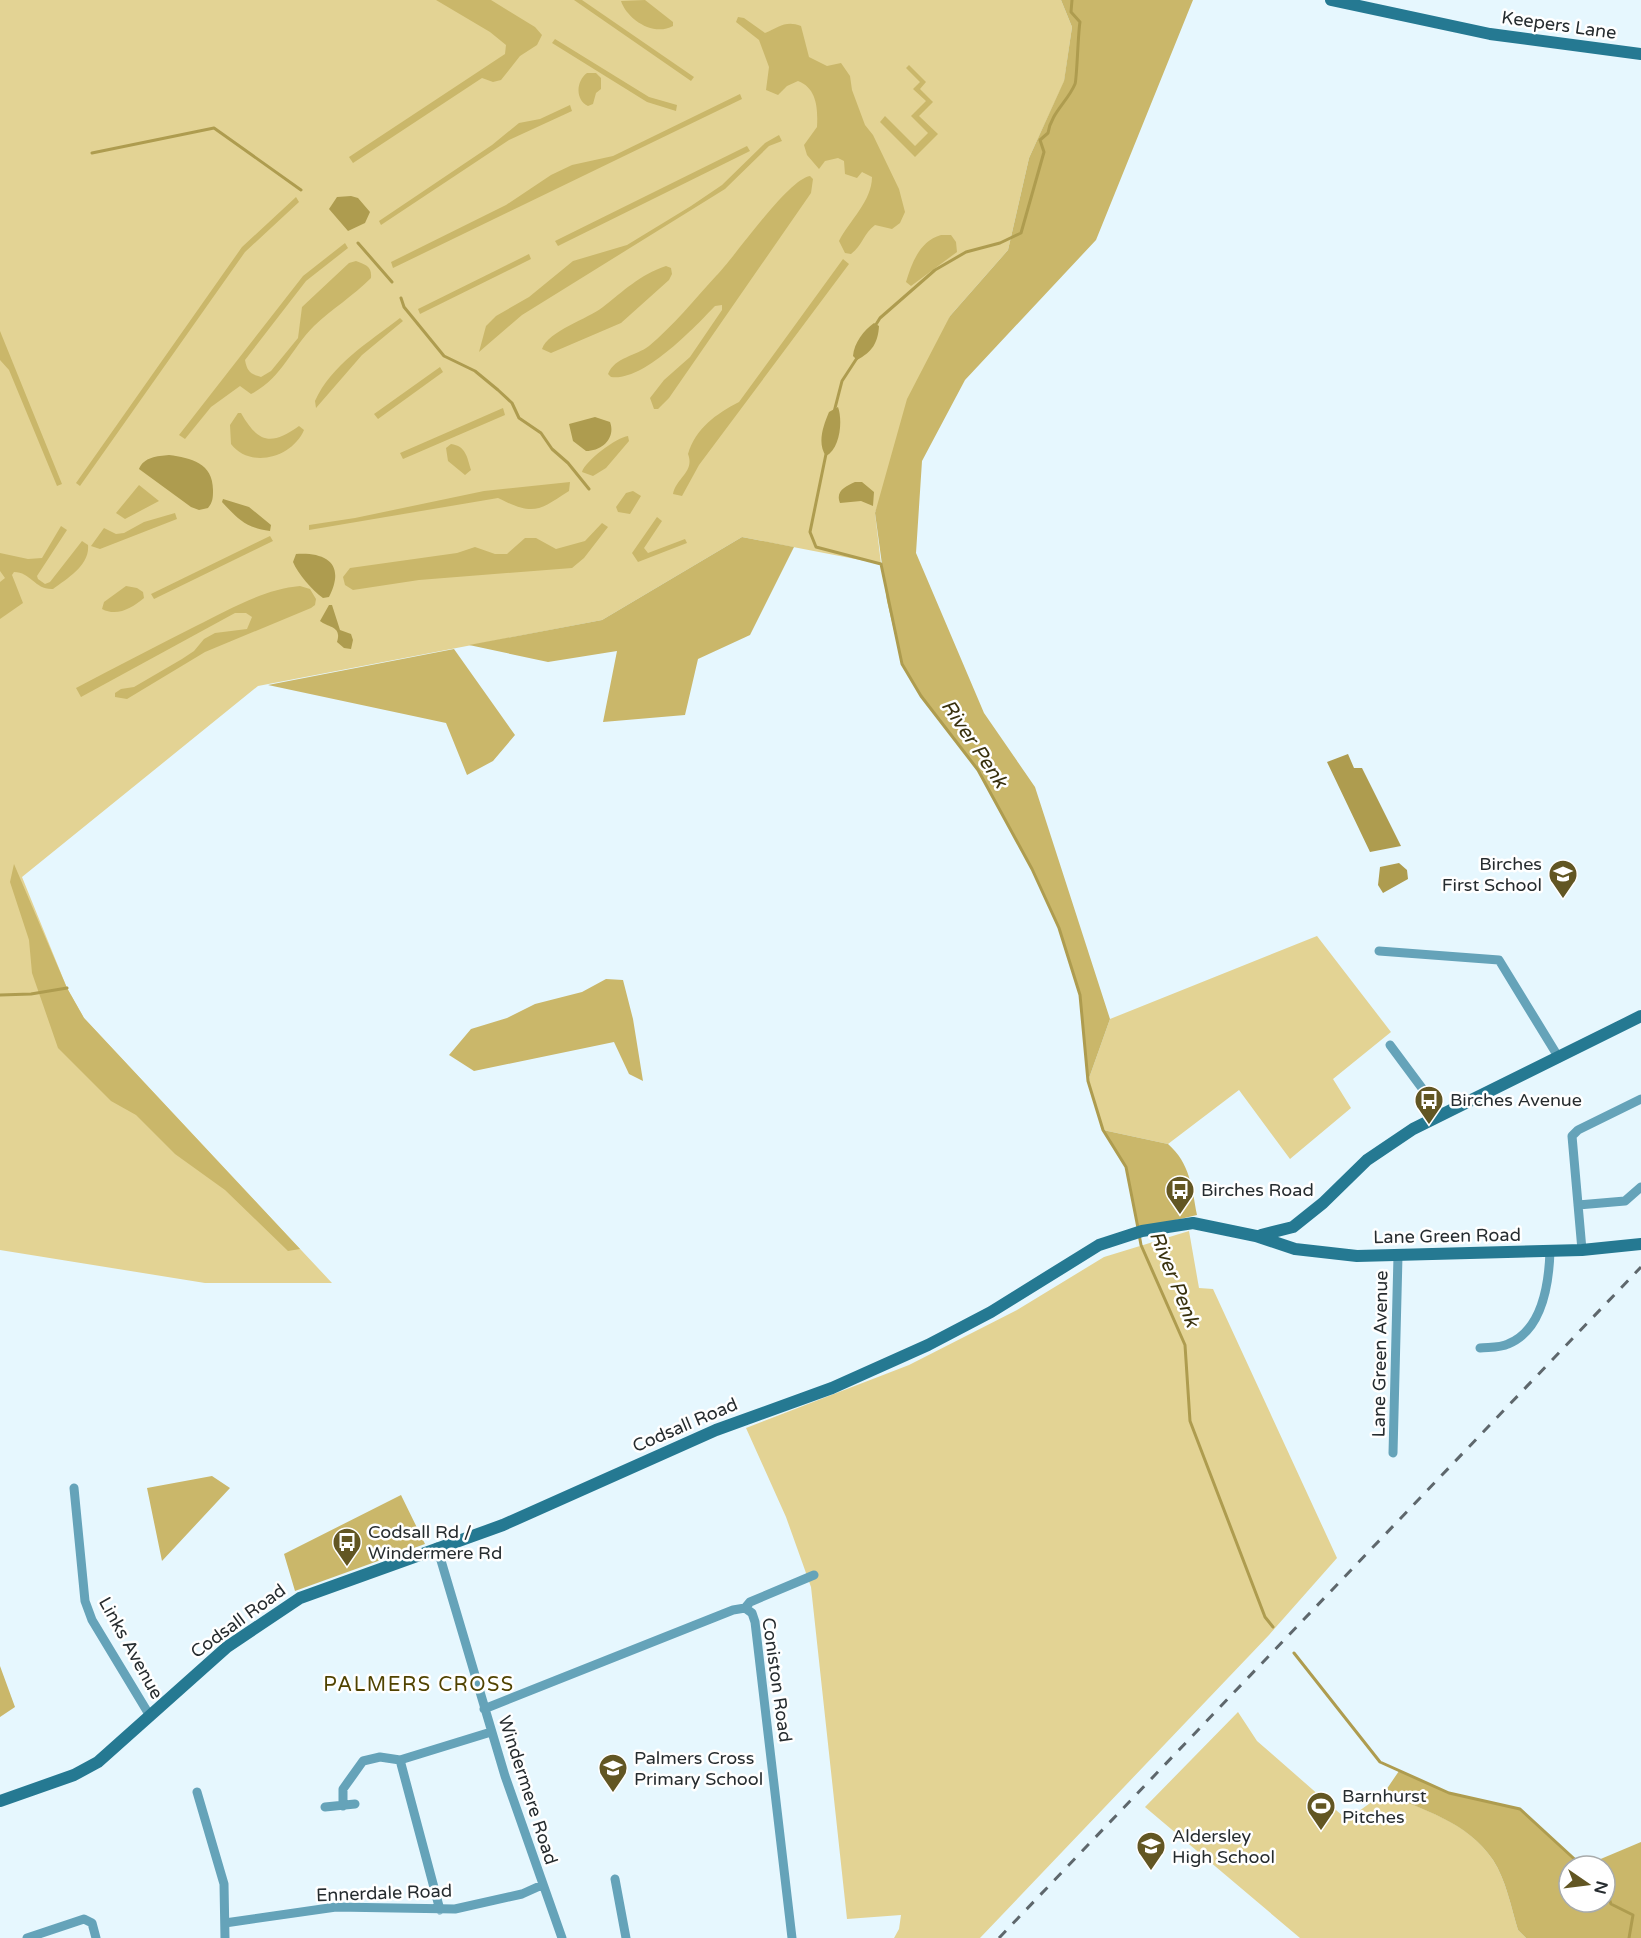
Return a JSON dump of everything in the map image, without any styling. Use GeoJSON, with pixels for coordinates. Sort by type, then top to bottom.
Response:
{"type":"FeatureCollection","features":[{"type":"Feature","properties":{"kind":"street","name":"Keepers Lane"},"geometry":{"type":"LineString","coordinates":[[1331,0],[1490,34],[1641,54]]}},
{"type":"Feature","properties":{"kind":"street"},"geometry":{"type":"LineString","coordinates":[[1379,951],[1499,960],[1559,1058]]}},
{"type":"Feature","properties":{"kind":"street"},"geometry":{"type":"LineString","coordinates":[[1256,1236],[1270,1235],[1293,1227],[1323,1203],[1367,1160],[1413,1129],[1641,1016]]}},
{"type":"Feature","properties":{"kind":"street"},"geometry":{"type":"LineString","coordinates":[[1390,1045],[1442,1115]]}},
{"type":"Feature","properties":{"kind":"street"},"geometry":{"type":"LineString","coordinates":[[1582,1250],[1572,1136],[1578,1130],[1641,1099]]}},
{"type":"Feature","properties":{"kind":"street"},"geometry":{"type":"LineString","coordinates":[[1578,1205],[1625,1201],[1641,1186]]}},
{"type":"Feature","properties":{"kind":"street","name":"Codsall Road"},"geometry":{"type":"LineString","coordinates":[[0,1802],[74,1775],[98,1762],[227,1647],[280,1610],[334,1583],[503,1525],[716,1430],[832,1388],[928,1345],[991,1311],[1099,1245],[1142,1231],[1193,1223],[1256,1236]]}},
{"type":"Feature","properties":{"kind":"street","name":"Lane Green Road"},"geometry":{"type":"LineString","coordinates":[[1256,1236],[1315,1253],[1398,1256],[1582,1250],[1641,1244]]}},
{"type":"Feature","properties":{"kind":"street"},"geometry":{"type":"LineString","coordinates":[[1480,1348],[1508,1344],[1532,1322],[1542,1305],[1550,1251]]}},
{"type":"Feature","properties":{"kind":"street","name":"Lane Green Avenue"},"geometry":{"type":"LineString","coordinates":[[1393,1453],[1398,1256]]}},
{"type":"Feature","properties":{"kind":"street","name":"Links Avenue"},"geometry":{"type":"LineString","coordinates":[[74,1488],[85,1601],[92,1620],[150,1716]]}},
{"type":"Feature","properties":{"kind":"street","name":"Windermere Road"},"geometry":{"type":"LineString","coordinates":[[437,1547],[491,1732],[542,1886],[562,1938]]}},
{"type":"Feature","properties":{"kind":"street","name":"Coniston Road"},"geometry":{"type":"LineString","coordinates":[[484,1709],[733,1610],[746,1608],[750,1602],[814,1575]]}},
{"type":"Feature","properties":{"kind":"street","name":"Coniston Road"},"geometry":{"type":"LineString","coordinates":[[746,1608],[752,1613],[755,1622],[792,1938]]}},
{"type":"Feature","properties":{"kind":"street"},"geometry":{"type":"LineString","coordinates":[[343,1806],[344,1789],[363,1761],[380,1757],[400,1760],[491,1732]]}},
{"type":"Feature","properties":{"kind":"street"},"geometry":{"type":"LineString","coordinates":[[400,1760],[440,1910]]}},
{"type":"Feature","properties":{"kind":"street"},"geometry":{"type":"LineString","coordinates":[[197,1792],[224,1884],[225,1938]]}},
{"type":"Feature","properties":{"kind":"street"},"geometry":{"type":"LineString","coordinates":[[325,1807],[355,1804]]}},
{"type":"Feature","properties":{"kind":"street"},"geometry":{"type":"LineString","coordinates":[[615,1879],[626,1938]]}},
{"type":"Feature","properties":{"kind":"street","name":"Ennerdale Road"},"geometry":{"type":"LineString","coordinates":[[225,1923],[336,1908],[440,1910],[522,1893],[542,1886]]}},
{"type":"Feature","properties":{"kind":"street"},"geometry":{"type":"LineString","coordinates":[[27,1938],[84,1919],[92,1923],[96,1938]]}},
{"type":"Feature","properties":{"kind":"shaded area"},"geometry":{"type":"Polygon","coordinates":[[[0,0],[1061,0],[1072,27],[1064,82],[1029,158],[1008,250],[950,316],[875,513],[881,564],[742,537],[602,620],[258,686],[22,877],[67,988],[84,1018],[332,1283],[205,1283],[0,1250],[0,0]]]}},
{"type":"Feature","properties":{"kind":"shaded area"},"geometry":{"type":"Polygon","coordinates":[[[436,0],[491,0],[535,27],[542,35],[537,45],[520,56],[501,80],[493,82],[482,78],[353,163],[349,157],[505,54],[506,45],[490,32],[436,0]]]}},
{"type":"Feature","properties":{"kind":"shaded area"},"geometry":{"type":"Polygon","coordinates":[[[574,0],[582,0],[694,77],[691,81],[574,0]]]}},
{"type":"Feature","properties":{"kind":"shaded area"},"geometry":{"type":"Polygon","coordinates":[[[645,0],[673,22],[673,26],[665,29],[649,28],[635,20],[621,1],[645,0]]]}},
{"type":"Feature","properties":{"kind":"shaded area"},"geometry":{"type":"Polygon","coordinates":[[[1061,0],[1193,0],[1096,240],[965,380],[922,461],[916,553],[984,713],[1035,787],[1110,1019],[1088,1081],[1080,995],[1059,928],[1032,869],[978,771],[921,696],[902,664],[887,601],[875,513],[907,399],[950,316],[1008,250],[1029,158],[1064,81],[1072,27],[1061,0]]]}},
{"type":"Feature","properties":{"kind":"shaded area"},"geometry":{"type":"Polygon","coordinates":[[[738,17],[744,18],[765,33],[787,24],[801,26],[809,57],[827,66],[841,63],[850,76],[852,90],[865,125],[873,135],[899,189],[905,212],[900,223],[892,229],[875,225],[851,254],[845,253],[839,241],[864,203],[872,177],[862,172],[857,178],[845,174],[844,161],[838,158],[825,161],[819,169],[807,155],[804,145],[817,127],[813,94],[798,81],[787,86],[778,95],[766,90],[769,67],[759,40],[736,22],[738,17]]]}},
{"type":"Feature","properties":{"kind":"shaded area"},"geometry":{"type":"Polygon","coordinates":[[[555,39],[649,97],[677,105],[676,111],[647,102],[552,43],[555,39]]]}},
{"type":"Feature","properties":{"kind":"shaded area"},"geometry":{"type":"Polygon","coordinates":[[[909,65],[926,82],[920,89],[933,102],[919,116],[938,134],[915,157],[880,122],[885,116],[915,146],[928,133],[911,116],[926,101],[913,89],[920,82],[906,68],[909,65]]]}},
{"type":"Feature","properties":{"kind":"shaded area"},"geometry":{"type":"Polygon","coordinates":[[[587,73],[596,73],[601,78],[601,89],[596,93],[593,104],[588,106],[581,99],[578,90],[583,76],[587,73]]]}},
{"type":"Feature","properties":{"kind":"shaded area"},"geometry":{"type":"Polygon","coordinates":[[[740,94],[742,99],[393,268],[391,262],[506,205],[551,175],[572,165],[613,156],[740,94]]]}},
{"type":"Feature","properties":{"kind":"shaded area"},"geometry":{"type":"Polygon","coordinates":[[[570,105],[572,111],[509,140],[381,225],[379,221],[492,145],[519,123],[540,119],[570,105]]]}},
{"type":"Feature","properties":{"kind":"shaded area"},"geometry":{"type":"Polygon","coordinates":[[[779,135],[782,141],[769,146],[725,189],[522,315],[479,352],[486,326],[496,316],[529,297],[573,261],[627,245],[691,206],[722,185],[765,143],[779,135]]]}},
{"type":"Feature","properties":{"kind":"shaded area"},"geometry":{"type":"Polygon","coordinates":[[[747,146],[750,151],[558,246],[555,241],[747,146]]]}},
{"type":"Feature","properties":{"kind":"shaded area"},"geometry":{"type":"Polygon","coordinates":[[[810,176],[813,179],[811,193],[669,398],[658,409],[654,409],[650,398],[664,380],[690,357],[722,310],[722,305],[715,306],[667,352],[652,363],[624,376],[611,377],[608,374],[611,368],[621,360],[649,346],[667,330],[725,266],[775,204],[800,181],[810,176]]]}},
{"type":"Feature","properties":{"kind":"shaded area"},"geometry":{"type":"Polygon","coordinates":[[[296,197],[299,202],[245,252],[80,486],[76,483],[242,247],[296,197]]]}},
{"type":"Feature","properties":{"kind":"shaded area"},"geometry":{"type":"Polygon","coordinates":[[[337,197],[358,198],[370,212],[365,223],[348,231],[329,209],[337,197]]]}},
{"type":"Feature","properties":{"kind":"shaded area"},"geometry":{"type":"Polygon","coordinates":[[[941,235],[951,235],[956,242],[957,252],[911,286],[906,282],[918,253],[928,242],[941,235]]]}},
{"type":"Feature","properties":{"kind":"shaded area"},"geometry":{"type":"Polygon","coordinates":[[[345,243],[348,248],[306,281],[245,360],[248,369],[261,377],[271,371],[298,338],[302,307],[349,263],[356,261],[365,265],[369,268],[371,278],[314,326],[278,372],[261,388],[251,394],[240,386],[211,407],[185,439],[179,435],[303,276],[345,243]]]}},
{"type":"Feature","properties":{"kind":"shaded area"},"geometry":{"type":"Polygon","coordinates":[[[529,254],[531,259],[420,314],[418,309],[529,254]]]}},
{"type":"Feature","properties":{"kind":"shaded area"},"geometry":{"type":"Polygon","coordinates":[[[843,259],[849,264],[699,465],[682,496],[673,494],[689,466],[688,454],[696,437],[715,417],[739,402],[843,259]]]}},
{"type":"Feature","properties":{"kind":"shaded area"},"geometry":{"type":"Polygon","coordinates":[[[666,266],[671,268],[672,274],[669,280],[621,323],[551,353],[542,349],[560,331],[596,312],[640,279],[666,266]]]}},
{"type":"Feature","properties":{"kind":"shaded area"},"geometry":{"type":"Polygon","coordinates":[[[400,318],[403,321],[362,355],[316,408],[315,401],[322,388],[341,365],[400,318]]]}},
{"type":"Feature","properties":{"kind":"shaded area"},"geometry":{"type":"Polygon","coordinates":[[[874,323],[879,326],[876,342],[867,354],[857,360],[853,356],[855,346],[863,333],[874,323]]]}},
{"type":"Feature","properties":{"kind":"shaded area"},"geometry":{"type":"Polygon","coordinates":[[[0,331],[62,484],[57,486],[9,370],[0,360],[0,331]]]}},
{"type":"Feature","properties":{"kind":"shaded area"},"geometry":{"type":"Polygon","coordinates":[[[440,367],[443,372],[378,419],[374,414],[440,367]]]}},
{"type":"Feature","properties":{"kind":"shaded area"},"geometry":{"type":"Polygon","coordinates":[[[838,407],[839,434],[834,447],[826,456],[821,440],[823,429],[829,412],[838,407]]]}},
{"type":"Feature","properties":{"kind":"shaded area"},"geometry":{"type":"Polygon","coordinates":[[[503,408],[505,415],[403,459],[400,453],[503,408]]]}},
{"type":"Feature","properties":{"kind":"shaded area"},"geometry":{"type":"Polygon","coordinates":[[[238,413],[241,413],[259,436],[266,438],[281,437],[299,426],[304,430],[290,448],[281,453],[270,457],[249,456],[239,452],[231,444],[230,425],[238,413]]]}},
{"type":"Feature","properties":{"kind":"shaded area"},"geometry":{"type":"Polygon","coordinates":[[[595,417],[610,422],[611,433],[602,446],[586,451],[573,441],[569,424],[595,417]]]}},
{"type":"Feature","properties":{"kind":"shaded area"},"geometry":{"type":"Polygon","coordinates":[[[628,436],[629,441],[606,468],[593,476],[582,472],[584,467],[602,450],[628,436]]]}},
{"type":"Feature","properties":{"kind":"shaded area"},"geometry":{"type":"Polygon","coordinates":[[[451,444],[460,447],[467,457],[471,470],[465,475],[448,461],[446,448],[451,444]]]}},
{"type":"Feature","properties":{"kind":"shaded area"},"geometry":{"type":"Polygon","coordinates":[[[169,455],[193,460],[205,468],[212,481],[212,502],[208,508],[199,510],[191,507],[139,469],[148,460],[169,455]]]}},
{"type":"Feature","properties":{"kind":"shaded area"},"geometry":{"type":"Polygon","coordinates":[[[570,482],[569,491],[535,509],[520,507],[498,498],[309,530],[309,525],[355,518],[484,491],[570,482]]]}},
{"type":"Feature","properties":{"kind":"shaded area"},"geometry":{"type":"Polygon","coordinates":[[[855,482],[862,482],[874,492],[873,506],[861,501],[840,503],[840,492],[855,482]]]}},
{"type":"Feature","properties":{"kind":"shaded area"},"geometry":{"type":"Polygon","coordinates":[[[139,485],[159,501],[125,519],[116,513],[139,485]]]}},
{"type":"Feature","properties":{"kind":"shaded area"},"geometry":{"type":"Polygon","coordinates":[[[633,491],[641,496],[630,514],[618,512],[616,507],[626,493],[633,491]]]}},
{"type":"Feature","properties":{"kind":"shaded area"},"geometry":{"type":"Polygon","coordinates":[[[223,499],[249,507],[271,525],[270,531],[255,528],[243,522],[222,502],[223,499]]]}},
{"type":"Feature","properties":{"kind":"shaded area"},"geometry":{"type":"Polygon","coordinates":[[[175,513],[177,519],[100,549],[91,546],[104,528],[116,534],[124,533],[144,522],[175,513]]]}},
{"type":"Feature","properties":{"kind":"shaded area"},"geometry":{"type":"Polygon","coordinates":[[[657,517],[662,521],[644,548],[648,553],[685,539],[687,543],[638,562],[632,553],[657,517]]]}},
{"type":"Feature","properties":{"kind":"shaded area"},"geometry":{"type":"Polygon","coordinates":[[[602,523],[608,527],[584,558],[572,568],[419,580],[353,590],[345,585],[343,577],[350,568],[457,553],[475,547],[495,554],[507,554],[525,538],[536,538],[556,549],[585,541],[602,523]]]}},
{"type":"Feature","properties":{"kind":"shaded area"},"geometry":{"type":"Polygon","coordinates":[[[61,526],[67,530],[37,576],[38,579],[45,584],[50,582],[82,541],[88,545],[88,552],[82,565],[53,589],[42,587],[25,575],[14,572],[12,575],[23,603],[0,619],[0,582],[5,578],[0,571],[0,553],[28,559],[42,558],[61,526]]]}},
{"type":"Feature","properties":{"kind":"shaded area"},"geometry":{"type":"Polygon","coordinates":[[[270,536],[273,541],[154,599],[151,594],[270,536]]]}},
{"type":"Feature","properties":{"kind":"shaded area"},"geometry":{"type":"Polygon","coordinates":[[[742,537],[794,547],[750,635],[698,659],[685,715],[603,722],[617,651],[548,662],[469,645],[602,620],[742,537]]]}},
{"type":"Feature","properties":{"kind":"shaded area"},"geometry":{"type":"Polygon","coordinates":[[[296,554],[317,556],[331,563],[335,577],[329,597],[323,598],[302,577],[293,562],[296,554]]]}},
{"type":"Feature","properties":{"kind":"shaded area"},"geometry":{"type":"Polygon","coordinates":[[[126,586],[143,592],[144,598],[119,612],[102,609],[104,602],[126,586]]]}},
{"type":"Feature","properties":{"kind":"shaded area"},"geometry":{"type":"Polygon","coordinates":[[[300,586],[310,589],[316,599],[315,605],[311,608],[205,652],[127,699],[115,697],[115,693],[121,689],[134,687],[182,659],[194,651],[204,639],[215,633],[247,629],[252,617],[246,613],[235,613],[81,697],[76,688],[246,601],[273,591],[300,586]]]}},
{"type":"Feature","properties":{"kind":"shaded area"},"geometry":{"type":"Polygon","coordinates":[[[329,605],[332,605],[340,630],[351,634],[353,640],[351,649],[344,648],[337,642],[338,633],[334,628],[320,621],[329,605]]]}},
{"type":"Feature","properties":{"kind":"shaded area"},"geometry":{"type":"Polygon","coordinates":[[[454,649],[515,735],[493,761],[467,775],[446,723],[268,685],[454,649]]]}},
{"type":"Feature","properties":{"kind":"shaded area"},"geometry":{"type":"Polygon","coordinates":[[[1348,754],[1354,768],[1362,768],[1401,846],[1370,852],[1327,762],[1348,754]]]}},
{"type":"Feature","properties":{"kind":"shaded area"},"geometry":{"type":"Polygon","coordinates":[[[1399,863],[1407,870],[1408,879],[1383,893],[1378,885],[1380,867],[1399,863]]]}},
{"type":"Feature","properties":{"kind":"shaded area"},"geometry":{"type":"Polygon","coordinates":[[[14,864],[67,988],[84,1018],[300,1249],[288,1251],[225,1190],[175,1154],[136,1115],[111,1101],[58,1048],[32,973],[29,940],[10,882],[14,864]]]}},
{"type":"Feature","properties":{"kind":"shaded area"},"geometry":{"type":"Polygon","coordinates":[[[1317,936],[1391,1032],[1333,1079],[1351,1108],[1290,1159],[1239,1090],[1168,1144],[1103,1130],[1088,1081],[1110,1019],[1317,936]]]}},
{"type":"Feature","properties":{"kind":"shaded area"},"geometry":{"type":"Polygon","coordinates":[[[606,979],[623,980],[633,1019],[643,1081],[629,1074],[614,1042],[474,1071],[449,1055],[471,1029],[507,1018],[535,1004],[582,992],[606,979]]]}},
{"type":"Feature","properties":{"kind":"shaded area"},"geometry":{"type":"Polygon","coordinates":[[[1103,1130],[1168,1144],[1186,1168],[1197,1215],[1138,1229],[1126,1167],[1103,1130]]]}},
{"type":"Feature","properties":{"kind":"shaded area"},"geometry":{"type":"Polygon","coordinates":[[[1189,1231],[1199,1288],[1213,1289],[1337,1558],[1269,1635],[980,1938],[894,1938],[899,1929],[901,1915],[847,1919],[811,1587],[786,1517],[746,1428],[909,1365],[1017,1310],[1104,1257],[1189,1231]]]}},
{"type":"Feature","properties":{"kind":"shaded area"},"geometry":{"type":"Polygon","coordinates":[[[212,1476],[230,1488],[162,1561],[147,1488],[212,1476]]]}},
{"type":"Feature","properties":{"kind":"shaded area"},"geometry":{"type":"Polygon","coordinates":[[[401,1495],[425,1544],[295,1591],[284,1554],[401,1495]]]}},
{"type":"Feature","properties":{"kind":"shaded area"},"geometry":{"type":"Polygon","coordinates":[[[0,1666],[15,1707],[0,1717],[0,1666]]]}},
{"type":"Feature","properties":{"kind":"shaded area","name":"Barnhurst Pitches"},"geometry":{"type":"Polygon","coordinates":[[[1238,1712],[1257,1741],[1344,1817],[1348,1819],[1384,1793],[1444,1819],[1471,1836],[1483,1847],[1498,1868],[1518,1930],[1526,1938],[1300,1938],[1145,1807],[1238,1712]]]}},
{"type":"Feature","properties":{"kind":"shaded area"},"geometry":{"type":"Polygon","coordinates":[[[1399,1771],[1449,1793],[1520,1809],[1569,1854],[1557,1854],[1557,1914],[1617,1914],[1617,1854],[1612,1854],[1641,1842],[1641,1938],[1526,1938],[1518,1930],[1498,1868],[1483,1847],[1471,1836],[1444,1819],[1384,1793],[1399,1771]]]}},
{"type":"Feature","properties":{"kind":"waterway","name":"River Penk"},"geometry":{"type":"LineString","coordinates":[[875,326],[880,318],[935,270],[966,252],[1000,243],[1021,233],[1044,152],[1040,140],[1048,133],[1052,119],[1075,84],[1080,22],[1071,12],[1072,0]]}},
{"type":"Feature","properties":{"kind":"waterway"},"geometry":{"type":"LineString","coordinates":[[92,153],[214,128],[301,190]]}},
{"type":"Feature","properties":{"kind":"waterway"},"geometry":{"type":"LineString","coordinates":[[358,243],[392,282]]}},
{"type":"Feature","properties":{"kind":"waterway"},"geometry":{"type":"LineString","coordinates":[[401,298],[404,307],[444,356],[475,371],[498,390],[512,403],[519,418],[541,433],[552,449],[568,463],[589,489]]}},
{"type":"Feature","properties":{"kind":"waterway","name":"River Penk"},"geometry":{"type":"LineString","coordinates":[[834,412],[842,381],[857,358]]}},
{"type":"Feature","properties":{"kind":"waterway","name":"River Penk"},"geometry":{"type":"LineString","coordinates":[[826,454],[810,532],[816,547],[881,564],[902,664],[921,696],[978,770],[1032,869],[1059,928],[1080,995],[1088,1081],[1103,1130],[1126,1167],[1138,1228]]}},
{"type":"Feature","properties":{"kind":"waterway"},"geometry":{"type":"LineString","coordinates":[[0,995],[31,994],[67,988]]}},
{"type":"Feature","properties":{"kind":"waterway","name":"River Penk"},"geometry":{"type":"LineString","coordinates":[[1139,1234],[1141,1245],[1185,1345],[1190,1421],[1265,1617],[1273,1627]]}},
{"type":"Feature","properties":{"kind":"waterway","name":"River Penk"},"geometry":{"type":"LineString","coordinates":[[1294,1653],[1380,1762],[1449,1793],[1520,1809],[1569,1854]]}},
{"type":"Feature","properties":{"kind":"waterway","name":"River Penk"},"geometry":{"type":"LineString","coordinates":[[1617,1907],[1633,1915],[1629,1938]]}},
{"type":"Feature","properties":{"kind":"railway"},"geometry":{"type":"LineString","coordinates":[[999,1938],[1641,1267]]}},
{"type":"Feature","properties":{"kind":"place","name":"Birches First School"},"geometry":{"type":"Point","coordinates":[1563,900]}},
{"type":"Feature","properties":{"kind":"place","name":"Birches Avenue"},"geometry":{"type":"Point","coordinates":[1429,1126]}},
{"type":"Feature","properties":{"kind":"place","name":"Birches Road"},"geometry":{"type":"Point","coordinates":[1180,1216]}},
{"type":"Feature","properties":{"kind":"place","name":"Codsall Rd / Windermere Rd"},"geometry":{"type":"Point","coordinates":[347,1568]}},
{"type":"Feature","properties":{"kind":"place","name":"Palmers Cross Primary School"},"geometry":{"type":"Point","coordinates":[613,1794]}},
{"type":"Feature","properties":{"kind":"place","name":"Barnhurst Pitches"},"geometry":{"type":"Point","coordinates":[1321,1832]}},
{"type":"Feature","properties":{"kind":"place","name":"Aldersley High School"},"geometry":{"type":"Point","coordinates":[1151,1872]}},
{"type":"Feature","properties":{"kind":"district","name":"PALMERS CROSS"},"geometry":{"type":"Point","coordinates":[419,1685]}}]}
